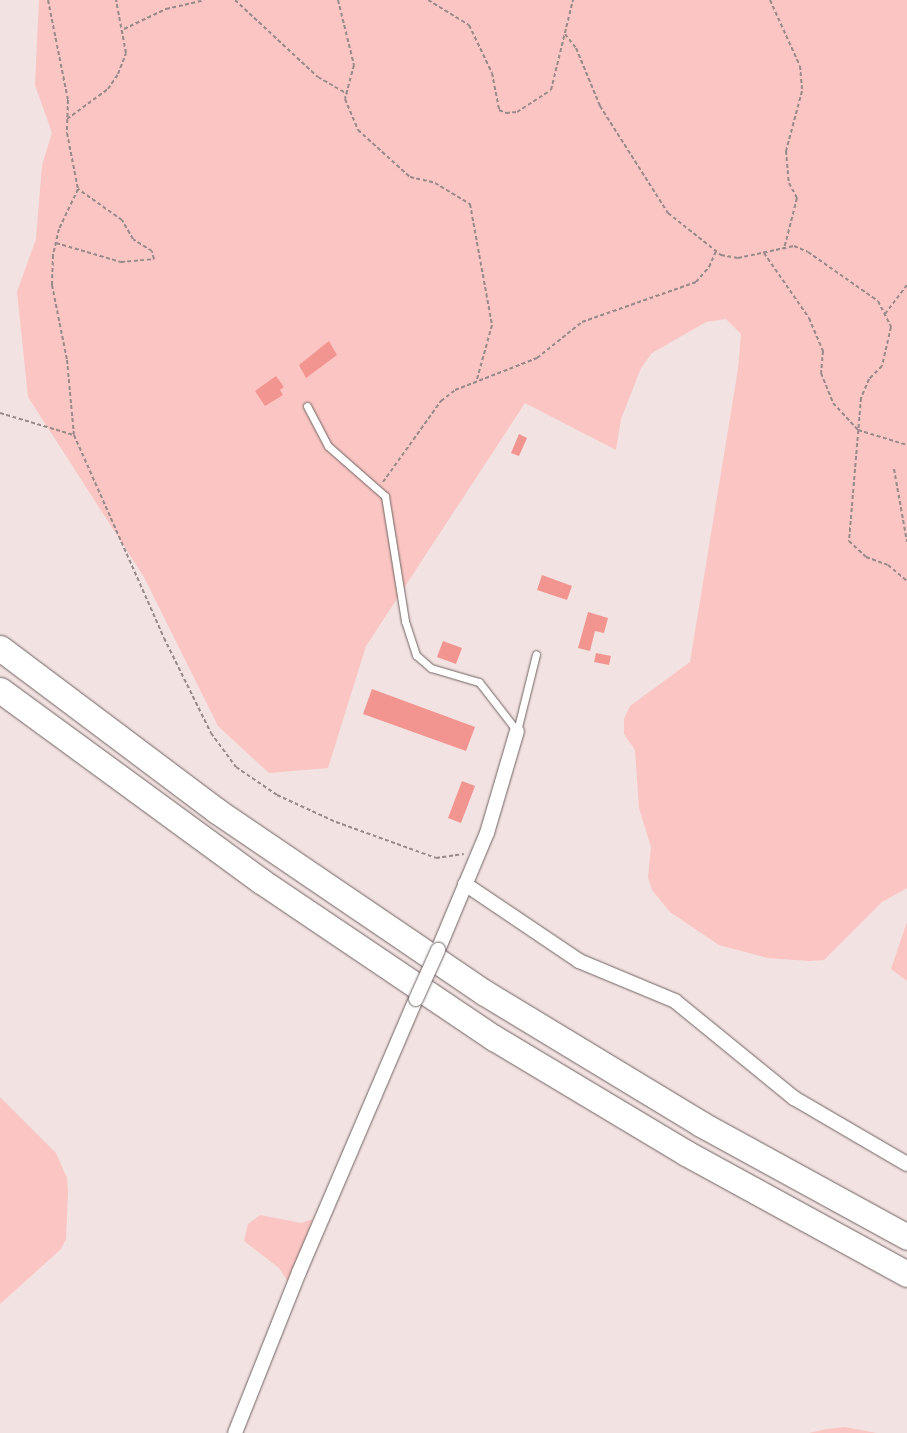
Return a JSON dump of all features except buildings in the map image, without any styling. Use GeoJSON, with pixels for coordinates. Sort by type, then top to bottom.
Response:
{"type":"FeatureCollection","features":[{"type":"Feature","properties":{"kind":"highway"},"geometry":{"type":"LineString","coordinates":[[0,648],[217,811],[485,993],[693,1119],[907,1237]]}},
{"type":"Feature","properties":{"kind":"highway"},"geometry":{"type":"LineString","coordinates":[[0,690],[192,833],[461,1017],[678,1148],[907,1274]]}},
{"type":"Feature","properties":{"kind":"street"},"geometry":{"type":"LineString","coordinates":[[235,1433],[299,1272],[482,845],[517,731]]}},
{"type":"Feature","properties":{"kind":"street"},"geometry":{"type":"LineString","coordinates":[[465,884],[579,961],[675,1001],[794,1098],[907,1164]]}},
{"type":"Feature","properties":{"kind":"lane"},"geometry":{"type":"LineString","coordinates":[[307,406],[328,446],[379,487],[390,511],[405,621],[416,655],[431,668],[479,682],[517,731]]}},
{"type":"Feature","properties":{"kind":"lane"},"geometry":{"type":"LineString","coordinates":[[517,731],[536,654]]}},
{"type":"Feature","properties":{"kind":"path"},"geometry":{"type":"LineString","coordinates":[[48,0],[64,73],[67,119],[78,189],[56,243],[52,285],[67,360],[74,435],[83,450],[164,638],[211,733],[236,767],[277,795],[436,858],[462,855],[482,845]]}},
{"type":"Feature","properties":{"kind":"path"},"geometry":{"type":"LineString","coordinates":[[67,119],[108,90],[126,54],[124,29],[116,0]]}},
{"type":"Feature","properties":{"kind":"path"},"geometry":{"type":"LineString","coordinates":[[124,29],[166,9],[204,0]]}},
{"type":"Feature","properties":{"kind":"path"},"geometry":{"type":"LineString","coordinates":[[235,0],[318,77],[347,94]]}},
{"type":"Feature","properties":{"kind":"path"},"geometry":{"type":"LineString","coordinates":[[338,0],[354,65],[347,94],[348,114],[358,130],[393,165],[410,177],[456,193],[470,204],[492,325],[477,379]]}},
{"type":"Feature","properties":{"kind":"path"},"geometry":{"type":"LineString","coordinates":[[428,0],[470,26],[492,72],[499,110],[506,113],[517,112],[551,90],[573,0]]}},
{"type":"Feature","properties":{"kind":"path"},"geometry":{"type":"LineString","coordinates":[[770,0],[800,66],[802,91],[786,152],[789,183],[797,198],[784,249]]}},
{"type":"Feature","properties":{"kind":"path"},"geometry":{"type":"LineString","coordinates":[[565,34],[576,48],[600,106],[647,184],[668,213],[716,250],[738,258],[794,246],[808,252],[878,301],[891,327],[888,352],[863,389],[849,541],[866,557],[888,565],[907,581]]}},
{"type":"Feature","properties":{"kind":"path"},"geometry":{"type":"LineString","coordinates":[[56,243],[113,261],[136,263],[154,259],[152,251],[133,239],[122,220],[78,189]]}},
{"type":"Feature","properties":{"kind":"path"},"geometry":{"type":"LineString","coordinates":[[379,487],[441,401],[477,379],[512,371],[537,358],[582,322],[696,282],[709,267],[716,250]]}},
{"type":"Feature","properties":{"kind":"path"},"geometry":{"type":"LineString","coordinates":[[764,253],[808,318],[823,351],[822,373],[832,404],[858,430],[907,445]]}},
{"type":"Feature","properties":{"kind":"path"},"geometry":{"type":"LineString","coordinates":[[885,314],[907,285]]}},
{"type":"Feature","properties":{"kind":"path"},"geometry":{"type":"LineString","coordinates":[[0,413],[74,435]]}},
{"type":"Feature","properties":{"kind":"path"},"geometry":{"type":"LineString","coordinates":[[894,469],[907,542]]}},
{"type":"Feature","properties":{"kind":"shaded area"},"geometry":{"type":"Polygon","coordinates":[[[39,0],[907,0],[907,888],[882,902],[824,960],[809,961],[768,958],[719,945],[670,912],[652,890],[648,877],[651,847],[639,808],[635,750],[624,734],[624,719],[630,706],[690,662],[738,369],[741,334],[726,319],[706,322],[652,353],[641,368],[621,419],[616,450],[525,403],[366,646],[328,768],[269,773],[218,726],[144,577],[28,397],[17,292],[36,239],[42,165],[52,133],[35,85],[39,0]]]}},
{"type":"Feature","properties":{"kind":"shaded area"},"geometry":{"type":"Polygon","coordinates":[[[907,922],[907,981],[891,969],[907,922]]]}},
{"type":"Feature","properties":{"kind":"shaded area"},"geometry":{"type":"Polygon","coordinates":[[[0,1097],[56,1153],[67,1178],[68,1192],[66,1239],[61,1249],[0,1304],[0,1097]]]}},
{"type":"Feature","properties":{"kind":"shaded area"},"geometry":{"type":"Polygon","coordinates":[[[260,1215],[301,1223],[313,1219],[289,1283],[279,1268],[244,1241],[248,1224],[260,1215]]]}},
{"type":"Feature","properties":{"kind":"shaded area"},"geometry":{"type":"Polygon","coordinates":[[[845,1427],[877,1433],[809,1433],[827,1429],[845,1427]]]}}]}
